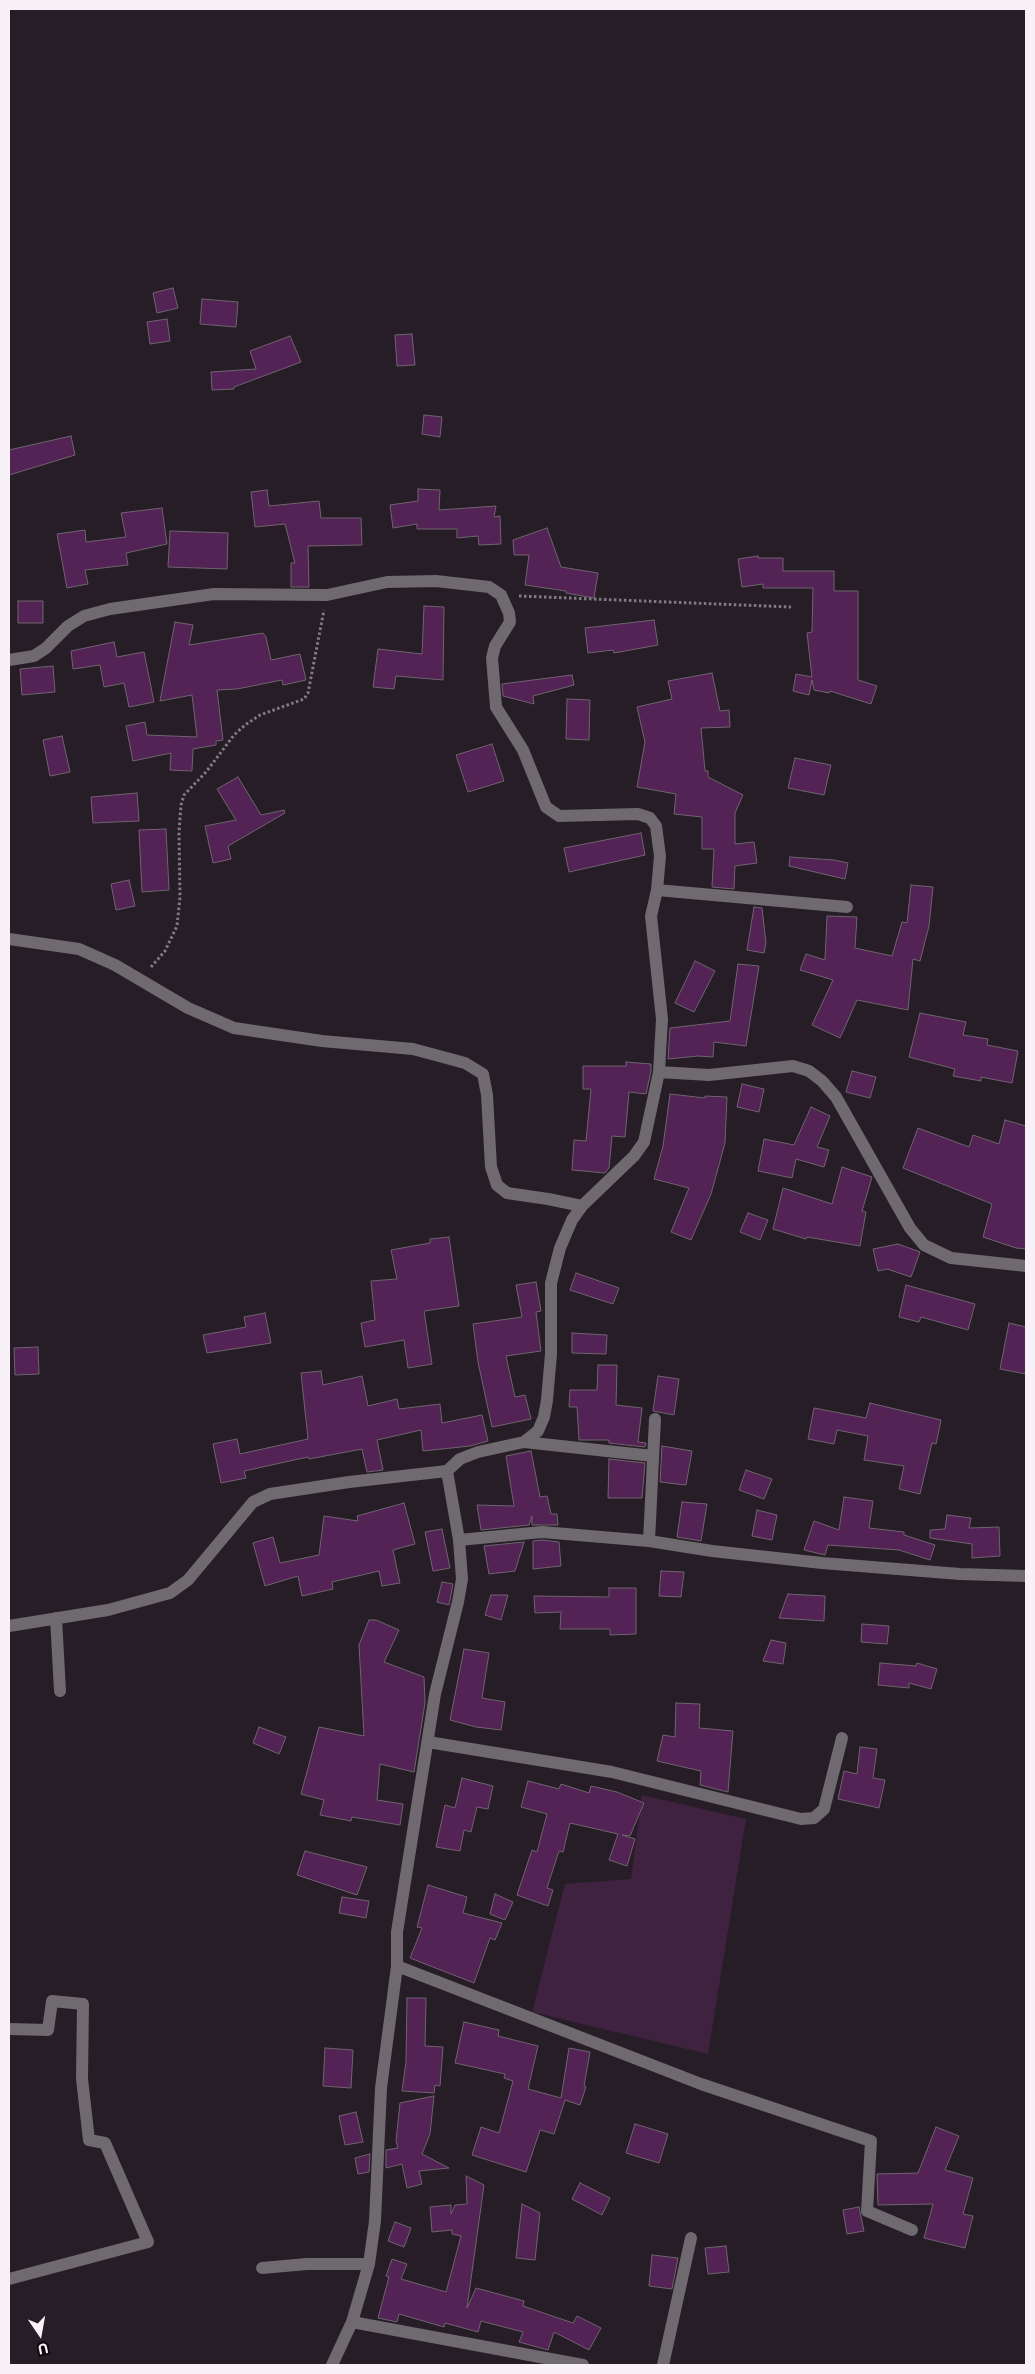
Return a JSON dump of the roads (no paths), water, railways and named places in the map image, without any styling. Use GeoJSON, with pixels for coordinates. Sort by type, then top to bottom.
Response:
{"type":"FeatureCollection","features":[{"type":"Feature","properties":{"kind":"street"},"geometry":{"type":"LineString","coordinates":[[9,660],[34,656],[46,648],[68,626],[84,616],[110,609],[214,594],[327,595],[387,582],[436,581],[489,587],[501,595],[509,613],[510,622],[494,646],[492,658],[496,707],[522,750],[546,807],[559,816],[638,814],[650,818],[656,826],[660,856],[657,890],[651,916],[661,998],[659,1072],[644,1142],[634,1156],[582,1206],[572,1220],[560,1248],[551,1282],[550,1354],[544,1417],[538,1430],[524,1442]]}},
{"type":"Feature","properties":{"kind":"street"},"geometry":{"type":"LineString","coordinates":[[657,890],[847,907]]}},
{"type":"Feature","properties":{"kind":"street"},"geometry":{"type":"LineString","coordinates":[[9,938],[79,949],[140,979],[188,1008],[234,1028],[322,1041],[413,1050],[465,1064],[483,1074],[487,1095],[491,1167],[498,1185],[507,1193],[548,1198],[582,1206]]}},
{"type":"Feature","properties":{"kind":"street"},"geometry":{"type":"LineString","coordinates":[[659,1072],[708,1075],[792,1066],[809,1071],[822,1081],[836,1097],[910,1228],[924,1245],[951,1258],[1026,1266]]}},
{"type":"Feature","properties":{"kind":"street"},"geometry":{"type":"LineString","coordinates":[[649,1541],[654,1419]]}},
{"type":"Feature","properties":{"kind":"street"},"geometry":{"type":"LineString","coordinates":[[9,1626],[108,1610],[170,1592],[188,1580],[253,1502],[270,1494],[349,1482],[447,1471],[460,1459],[478,1452],[524,1442],[653,1456]]}},
{"type":"Feature","properties":{"kind":"street"},"geometry":{"type":"LineString","coordinates":[[332,2365],[352,2322],[369,2264],[375,2221],[381,2088],[397,1966],[397,1932],[435,1694],[462,1579],[459,1540],[447,1471]]}},
{"type":"Feature","properties":{"kind":"street"},"geometry":{"type":"LineString","coordinates":[[459,1540],[542,1532],[649,1541],[712,1551],[822,1563],[960,1574],[1026,1576]]}},
{"type":"Feature","properties":{"kind":"street"},"geometry":{"type":"LineString","coordinates":[[56,1618],[60,1691]]}},
{"type":"Feature","properties":{"kind":"street"},"geometry":{"type":"LineString","coordinates":[[428,1742],[612,1772],[801,1819],[814,1818],[824,1809],[842,1738]]}},
{"type":"Feature","properties":{"kind":"street"},"geometry":{"type":"LineString","coordinates":[[397,1966],[701,2084],[872,2141],[867,2211],[912,2230]]}},
{"type":"Feature","properties":{"kind":"street"},"geometry":{"type":"LineString","coordinates":[[9,2029],[48,2030],[52,2001],[83,2004],[82,2080],[89,2140],[105,2143],[148,2242],[9,2279]]}},
{"type":"Feature","properties":{"kind":"street"},"geometry":{"type":"LineString","coordinates":[[663,2365],[690,2238]]}},
{"type":"Feature","properties":{"kind":"street"},"geometry":{"type":"LineString","coordinates":[[262,2268],[307,2264],[369,2264]]}},
{"type":"Feature","properties":{"kind":"street"},"geometry":{"type":"LineString","coordinates":[[352,2322],[583,2365]]}}]}
